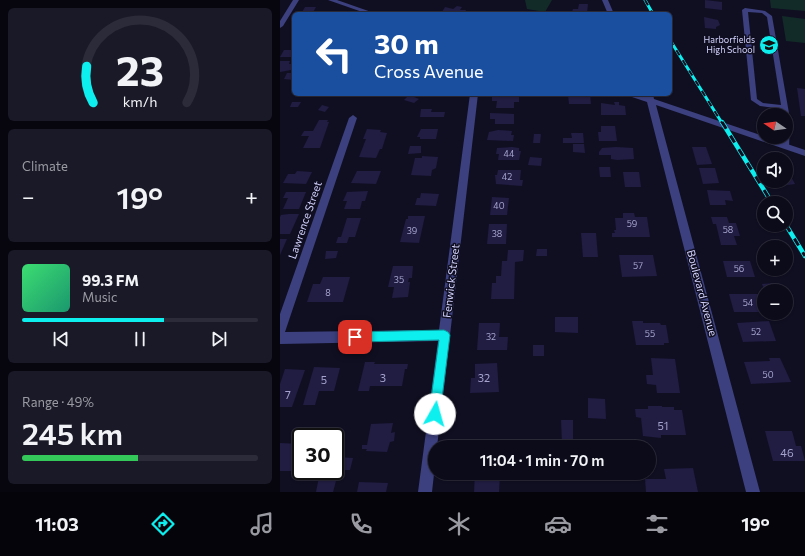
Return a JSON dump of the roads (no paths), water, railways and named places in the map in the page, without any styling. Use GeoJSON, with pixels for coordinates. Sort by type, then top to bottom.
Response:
{"type":"FeatureCollection","features":[{"type":"Feature","properties":{"kind":"street"},"geometry":{"type":"LineString","coordinates":[[280,26],[296,0]]}},
{"type":"Feature","properties":{"kind":"street"},"geometry":{"type":"LineString","coordinates":[[333,0],[368,12]]}},
{"type":"Feature","properties":{"kind":"street"},"geometry":{"type":"LineString","coordinates":[[605,0],[610,12]]}},
{"type":"Feature","properties":{"kind":"street","name":"Fenwick Street"},"geometry":{"type":"LineString","coordinates":[[425,492],[474,96]]}},
{"type":"Feature","properties":{"kind":"street"},"geometry":{"type":"LineString","coordinates":[[650,97],[805,153]]}},
{"type":"Feature","properties":{"kind":"street","name":"Boulevard Avenue"},"geometry":{"type":"LineString","coordinates":[[650,97],[753,492]]}},
{"type":"Feature","properties":{"kind":"street","name":"Lawrence Street"},"geometry":{"type":"LineString","coordinates":[[280,330],[353,118]]}},
{"type":"Feature","properties":{"kind":"street"},"geometry":{"type":"LineString","coordinates":[[280,338],[444,335]]}},
{"type":"Feature","properties":{"kind":"lane"},"geometry":{"type":"LineString","coordinates":[[785,107],[762,105],[754,100],[745,10],[763,12],[769,16],[777,65],[785,107],[787,119],[787,146]]}},
{"type":"Feature","properties":{"kind":"railway"},"geometry":{"type":"LineString","coordinates":[[645,0],[652,12]]}},
{"type":"Feature","properties":{"kind":"railway"},"geometry":{"type":"LineString","coordinates":[[672,43],[722,123]]}},
{"type":"Feature","properties":{"kind":"railway"},"geometry":{"type":"LineString","coordinates":[[722,122],[768,196]]}},
{"type":"Feature","properties":{"kind":"railway"},"geometry":{"type":"LineString","coordinates":[[790,232],[805,256]]}},
{"type":"Feature","properties":{"kind":"place","name":"Harborfields High School"},"geometry":{"type":"Point","coordinates":[769,45]}}]}
